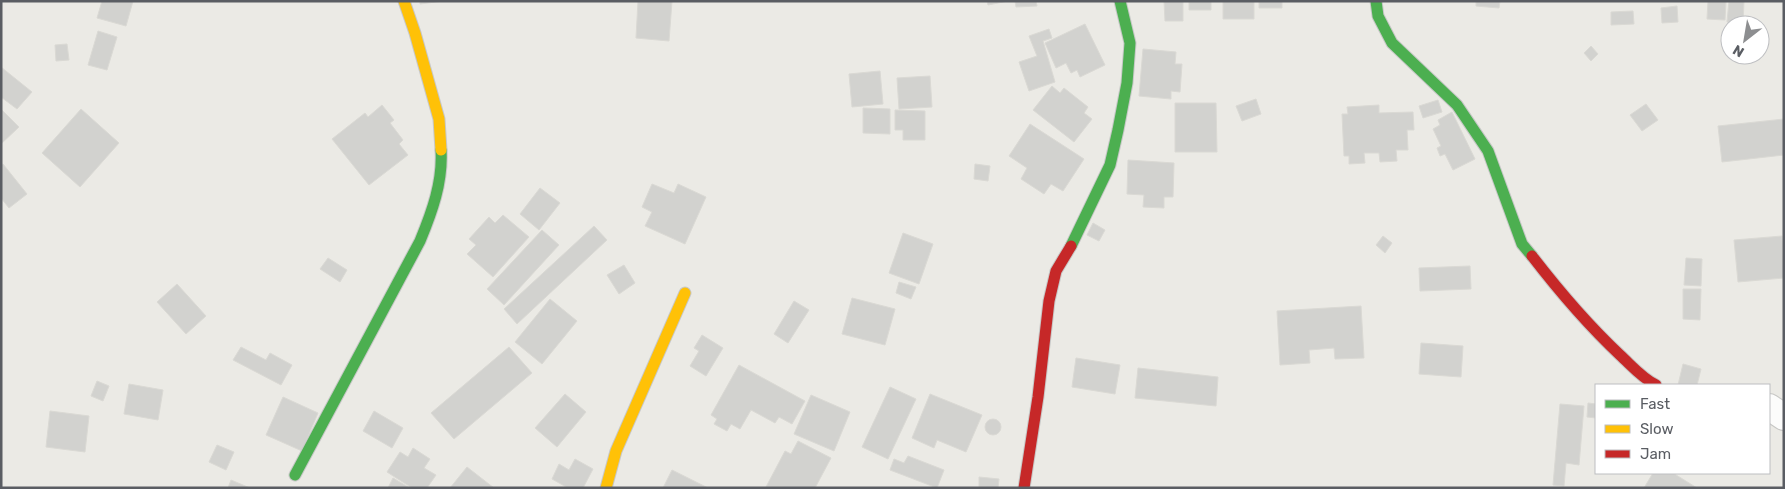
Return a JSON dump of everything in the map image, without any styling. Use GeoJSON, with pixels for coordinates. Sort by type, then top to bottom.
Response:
{"type":"FeatureCollection","features":[{"type":"Feature","properties":{"kind":"street"},"geometry":{"type":"LineString","coordinates":[[295,475],[420,241],[433,209],[442,164],[439,119],[404,1]]}},
{"type":"Feature","properties":{"kind":"street"},"geometry":{"type":"LineString","coordinates":[[1024,488],[1038,397],[1049,301],[1056,271],[1074,240],[1110,165],[1128,83],[1130,43],[1120,1]]}},
{"type":"Feature","properties":{"kind":"street"},"geometry":{"type":"LineString","coordinates":[[1376,1],[1378,16],[1392,43],[1457,105],[1488,151],[1522,244],[1558,289],[1606,342],[1646,380],[1654,384]]}},
{"type":"Feature","properties":{"kind":"street"},"geometry":{"type":"LineString","coordinates":[[606,488],[616,451],[686,293]]}},
{"type":"Feature","properties":{"kind":"street"},"geometry":{"type":"LineString","coordinates":[[1770,408],[1784,417]]}},
{"type":"Feature","properties":{"kind":"building"},"geometry":{"type":"Polygon","coordinates":[[[102,1],[133,1],[126,26],[97,18],[102,1]]]}},
{"type":"Feature","properties":{"kind":"building"},"geometry":{"type":"Polygon","coordinates":[[[420,1],[443,1],[420,4],[420,1]]]}},
{"type":"Feature","properties":{"kind":"building"},"geometry":{"type":"Polygon","coordinates":[[[638,1],[672,1],[669,41],[636,38],[638,1]]]}},
{"type":"Feature","properties":{"kind":"building"},"geometry":{"type":"Polygon","coordinates":[[[987,1],[1008,1],[988,5],[987,1]]]}},
{"type":"Feature","properties":{"kind":"building"},"geometry":{"type":"Polygon","coordinates":[[[1015,1],[1036,1],[1037,6],[1016,7],[1015,1]]]}},
{"type":"Feature","properties":{"kind":"building"},"geometry":{"type":"Polygon","coordinates":[[[1164,1],[1183,1],[1183,21],[1165,21],[1164,1]]]}},
{"type":"Feature","properties":{"kind":"building"},"geometry":{"type":"Polygon","coordinates":[[[1189,1],[1211,1],[1211,10],[1189,10],[1189,1]]]}},
{"type":"Feature","properties":{"kind":"building"},"geometry":{"type":"Polygon","coordinates":[[[1223,1],[1254,1],[1254,19],[1223,19],[1223,1]]]}},
{"type":"Feature","properties":{"kind":"building"},"geometry":{"type":"Polygon","coordinates":[[[1259,1],[1282,1],[1282,8],[1259,8],[1259,1]]]}},
{"type":"Feature","properties":{"kind":"building"},"geometry":{"type":"Polygon","coordinates":[[[1476,1],[1500,1],[1499,8],[1476,6],[1476,1]]]}},
{"type":"Feature","properties":{"kind":"building"},"geometry":{"type":"Polygon","coordinates":[[[1708,1],[1726,1],[1725,15],[1720,15],[1720,20],[1707,19],[1708,1]]]}},
{"type":"Feature","properties":{"kind":"building"},"geometry":{"type":"Polygon","coordinates":[[[1729,1],[1744,1],[1743,15],[1728,15],[1729,1]]]}},
{"type":"Feature","properties":{"kind":"building"},"geometry":{"type":"Polygon","coordinates":[[[1677,6],[1678,22],[1662,23],[1661,8],[1677,6]]]}},
{"type":"Feature","properties":{"kind":"building"},"geometry":{"type":"Polygon","coordinates":[[[1633,11],[1634,24],[1611,25],[1611,12],[1633,11]]]}},
{"type":"Feature","properties":{"kind":"building"},"geometry":{"type":"Polygon","coordinates":[[[1085,24],[1105,65],[1080,77],[1077,70],[1071,73],[1066,63],[1056,68],[1045,43],[1085,24]]]}},
{"type":"Feature","properties":{"kind":"building"},"geometry":{"type":"Polygon","coordinates":[[[1049,29],[1052,38],[1043,41],[1055,82],[1029,91],[1019,62],[1037,56],[1029,36],[1049,29]]]}},
{"type":"Feature","properties":{"kind":"building"},"geometry":{"type":"Polygon","coordinates":[[[98,31],[117,37],[107,70],[88,65],[98,31]]]}},
{"type":"Feature","properties":{"kind":"building"},"geometry":{"type":"Polygon","coordinates":[[[67,44],[69,60],[56,61],[55,45],[67,44]]]}},
{"type":"Feature","properties":{"kind":"building"},"geometry":{"type":"Polygon","coordinates":[[[1591,46],[1598,54],[1591,61],[1584,53],[1591,46]]]}},
{"type":"Feature","properties":{"kind":"building"},"geometry":{"type":"Polygon","coordinates":[[[1143,49],[1176,52],[1175,64],[1182,64],[1180,92],[1171,91],[1171,99],[1139,96],[1143,49]]]}},
{"type":"Feature","properties":{"kind":"building"},"geometry":{"type":"Polygon","coordinates":[[[1,67],[32,92],[17,109],[1,97],[1,67]]]}},
{"type":"Feature","properties":{"kind":"building"},"geometry":{"type":"Polygon","coordinates":[[[880,71],[883,104],[852,107],[849,74],[880,71]]]}},
{"type":"Feature","properties":{"kind":"building"},"geometry":{"type":"Polygon","coordinates":[[[930,76],[932,107],[899,109],[897,78],[930,76]]]}},
{"type":"Feature","properties":{"kind":"building"},"geometry":{"type":"Polygon","coordinates":[[[1052,86],[1060,93],[1064,88],[1088,107],[1084,113],[1092,119],[1074,142],[1033,110],[1052,86]]]}},
{"type":"Feature","properties":{"kind":"building"},"geometry":{"type":"Polygon","coordinates":[[[1256,99],[1261,114],[1242,121],[1236,106],[1256,99]]]}},
{"type":"Feature","properties":{"kind":"building"},"geometry":{"type":"Polygon","coordinates":[[[1438,100],[1442,112],[1423,118],[1419,106],[1438,100]]]}},
{"type":"Feature","properties":{"kind":"building"},"geometry":{"type":"Polygon","coordinates":[[[1175,103],[1216,103],[1217,152],[1175,152],[1175,103]]]}},
{"type":"Feature","properties":{"kind":"building"},"geometry":{"type":"Polygon","coordinates":[[[1646,104],[1658,120],[1642,131],[1630,115],[1646,104]]]}},
{"type":"Feature","properties":{"kind":"building"},"geometry":{"type":"Polygon","coordinates":[[[382,105],[394,120],[390,123],[403,140],[399,144],[408,155],[369,185],[332,139],[365,113],[368,117],[382,105]]]}},
{"type":"Feature","properties":{"kind":"building"},"geometry":{"type":"Polygon","coordinates":[[[1379,105],[1379,113],[1413,112],[1414,130],[1407,130],[1408,150],[1396,150],[1397,161],[1380,162],[1379,153],[1364,153],[1365,163],[1349,164],[1349,156],[1344,156],[1342,114],[1348,114],[1347,107],[1379,105]]]}},
{"type":"Feature","properties":{"kind":"building"},"geometry":{"type":"Polygon","coordinates":[[[863,108],[890,109],[890,134],[863,133],[863,108]]]}},
{"type":"Feature","properties":{"kind":"building"},"geometry":{"type":"Polygon","coordinates":[[[1,109],[19,127],[1,144],[1,109]]]}},
{"type":"Feature","properties":{"kind":"building"},"geometry":{"type":"Polygon","coordinates":[[[81,109],[119,143],[80,187],[42,153],[81,109]]]}},
{"type":"Feature","properties":{"kind":"building"},"geometry":{"type":"Polygon","coordinates":[[[895,110],[925,111],[925,140],[903,140],[903,130],[895,130],[895,110]]]}},
{"type":"Feature","properties":{"kind":"building"},"geometry":{"type":"Polygon","coordinates":[[[1452,112],[1475,159],[1453,170],[1445,154],[1440,156],[1437,148],[1441,146],[1433,129],[1440,125],[1438,120],[1452,112]]]}},
{"type":"Feature","properties":{"kind":"building"},"geometry":{"type":"Polygon","coordinates":[[[1784,119],[1784,155],[1722,162],[1718,126],[1784,119]]]}},
{"type":"Feature","properties":{"kind":"building"},"geometry":{"type":"Polygon","coordinates":[[[1030,124],[1084,159],[1063,191],[1051,184],[1044,194],[1021,179],[1027,168],[1009,156],[1030,124]]]}},
{"type":"Feature","properties":{"kind":"building"},"geometry":{"type":"Polygon","coordinates":[[[1128,160],[1174,163],[1173,197],[1164,197],[1164,208],[1143,207],[1144,195],[1127,194],[1128,160]]]}},
{"type":"Feature","properties":{"kind":"building"},"geometry":{"type":"Polygon","coordinates":[[[3,164],[27,194],[9,208],[1,198],[1,165],[3,164]]]}},
{"type":"Feature","properties":{"kind":"building"},"geometry":{"type":"Polygon","coordinates":[[[975,164],[990,166],[988,181],[974,179],[975,164]]]}},
{"type":"Feature","properties":{"kind":"building"},"geometry":{"type":"Polygon","coordinates":[[[652,184],[674,193],[678,184],[706,197],[685,244],[645,226],[652,212],[642,207],[652,184]]]}},
{"type":"Feature","properties":{"kind":"building"},"geometry":{"type":"Polygon","coordinates":[[[540,188],[560,203],[539,230],[520,214],[540,188]]]}},
{"type":"Feature","properties":{"kind":"building"},"geometry":{"type":"Polygon","coordinates":[[[503,215],[529,237],[493,277],[467,254],[476,245],[469,239],[489,217],[495,223],[503,215]]]}},
{"type":"Feature","properties":{"kind":"building"},"geometry":{"type":"Polygon","coordinates":[[[1093,223],[1105,230],[1099,241],[1087,235],[1093,223]]]}},
{"type":"Feature","properties":{"kind":"building"},"geometry":{"type":"Polygon","coordinates":[[[594,226],[607,240],[517,324],[504,309],[594,226]]]}},
{"type":"Feature","properties":{"kind":"building"},"geometry":{"type":"Polygon","coordinates":[[[542,230],[559,245],[504,305],[487,289],[542,230]]]}},
{"type":"Feature","properties":{"kind":"building"},"geometry":{"type":"Polygon","coordinates":[[[903,233],[933,244],[919,284],[889,273],[903,233]]]}},
{"type":"Feature","properties":{"kind":"building"},"geometry":{"type":"Polygon","coordinates":[[[1383,236],[1392,243],[1385,253],[1376,245],[1383,236]]]}},
{"type":"Feature","properties":{"kind":"building"},"geometry":{"type":"Polygon","coordinates":[[[1782,236],[1784,278],[1738,282],[1734,240],[1782,236]]]}},
{"type":"Feature","properties":{"kind":"building"},"geometry":{"type":"Polygon","coordinates":[[[328,258],[347,270],[340,282],[320,269],[328,258]]]}},
{"type":"Feature","properties":{"kind":"building"},"geometry":{"type":"Polygon","coordinates":[[[1686,258],[1702,259],[1701,286],[1684,285],[1686,258]]]}},
{"type":"Feature","properties":{"kind":"building"},"geometry":{"type":"Polygon","coordinates":[[[624,265],[635,283],[619,294],[607,275],[624,265]]]}},
{"type":"Feature","properties":{"kind":"building"},"geometry":{"type":"Polygon","coordinates":[[[1470,266],[1471,289],[1420,291],[1419,268],[1470,266]]]}},
{"type":"Feature","properties":{"kind":"building"},"geometry":{"type":"Polygon","coordinates":[[[899,282],[916,287],[911,299],[896,293],[899,282]]]}},
{"type":"Feature","properties":{"kind":"building"},"geometry":{"type":"Polygon","coordinates":[[[177,284],[206,316],[186,334],[157,302],[177,284]]]}},
{"type":"Feature","properties":{"kind":"building"},"geometry":{"type":"Polygon","coordinates":[[[1683,289],[1701,289],[1700,320],[1683,319],[1683,289]]]}},
{"type":"Feature","properties":{"kind":"building"},"geometry":{"type":"Polygon","coordinates":[[[852,298],[895,309],[885,345],[842,334],[852,298]]]}},
{"type":"Feature","properties":{"kind":"building"},"geometry":{"type":"Polygon","coordinates":[[[550,299],[577,321],[542,364],[515,342],[550,299]]]}},
{"type":"Feature","properties":{"kind":"building"},"geometry":{"type":"Polygon","coordinates":[[[794,301],[809,310],[788,343],[774,334],[794,301]]]}},
{"type":"Feature","properties":{"kind":"building"},"geometry":{"type":"Polygon","coordinates":[[[1361,306],[1364,358],[1335,359],[1334,348],[1309,350],[1310,363],[1280,365],[1277,311],[1361,306]]]}},
{"type":"Feature","properties":{"kind":"building"},"geometry":{"type":"Polygon","coordinates":[[[702,335],[723,348],[706,376],[690,366],[699,351],[694,348],[702,335]]]}},
{"type":"Feature","properties":{"kind":"building"},"geometry":{"type":"Polygon","coordinates":[[[1421,343],[1463,346],[1461,377],[1419,374],[1421,343]]]}},
{"type":"Feature","properties":{"kind":"building"},"geometry":{"type":"Polygon","coordinates":[[[241,347],[266,360],[270,353],[292,365],[281,385],[233,360],[241,347]]]}},
{"type":"Feature","properties":{"kind":"building"},"geometry":{"type":"Polygon","coordinates":[[[509,347],[532,373],[454,439],[431,413],[509,347]]]}},
{"type":"Feature","properties":{"kind":"building"},"geometry":{"type":"Polygon","coordinates":[[[1076,358],[1120,365],[1115,394],[1072,387],[1076,358]]]}},
{"type":"Feature","properties":{"kind":"building"},"geometry":{"type":"Polygon","coordinates":[[[1683,364],[1701,369],[1697,384],[1678,384],[1683,364]]]}},
{"type":"Feature","properties":{"kind":"building"},"geometry":{"type":"Polygon","coordinates":[[[739,365],[805,401],[792,424],[779,417],[775,423],[751,410],[740,429],[731,424],[727,431],[714,424],[717,419],[711,415],[739,365]]]}},
{"type":"Feature","properties":{"kind":"building"},"geometry":{"type":"Polygon","coordinates":[[[1138,368],[1218,377],[1216,406],[1135,398],[1138,368]]]}},
{"type":"Feature","properties":{"kind":"building"},"geometry":{"type":"Polygon","coordinates":[[[97,381],[109,386],[103,401],[91,396],[97,381]]]}},
{"type":"Feature","properties":{"kind":"building"},"geometry":{"type":"Polygon","coordinates":[[[129,384],[163,390],[158,420],[124,414],[129,384]]]}},
{"type":"Feature","properties":{"kind":"building"},"geometry":{"type":"Polygon","coordinates":[[[890,387],[916,399],[888,459],[862,447],[890,387]]]}},
{"type":"Feature","properties":{"kind":"building"},"geometry":{"type":"Polygon","coordinates":[[[565,394],[586,412],[557,447],[535,428],[565,394]]]}},
{"type":"Feature","properties":{"kind":"building"},"geometry":{"type":"Polygon","coordinates":[[[930,394],[982,415],[966,452],[937,440],[934,448],[912,438],[930,394]]]}},
{"type":"Feature","properties":{"kind":"building"},"geometry":{"type":"Polygon","coordinates":[[[811,395],[850,412],[834,451],[794,434],[811,395]]]}},
{"type":"Feature","properties":{"kind":"building"},"geometry":{"type":"Polygon","coordinates":[[[283,397],[318,413],[302,451],[266,435],[283,397]]]}},
{"type":"Feature","properties":{"kind":"building"},"geometry":{"type":"Polygon","coordinates":[[[1588,403],[1595,404],[1595,418],[1587,417],[1588,403]]]}},
{"type":"Feature","properties":{"kind":"building"},"geometry":{"type":"Polygon","coordinates":[[[1560,404],[1584,406],[1579,465],[1566,463],[1564,486],[1553,485],[1560,404]]]}},
{"type":"Feature","properties":{"kind":"building"},"geometry":{"type":"Polygon","coordinates":[[[50,411],[89,416],[85,452],[46,447],[50,411]]]}},
{"type":"Feature","properties":{"kind":"building"},"geometry":{"type":"Polygon","coordinates":[[[374,411],[403,428],[392,448],[363,431],[374,411]]]}},
{"type":"Feature","properties":{"kind":"building"},"geometry":{"type":"Polygon","coordinates":[[[993,419],[1001,427],[993,435],[985,427],[993,419]]]}},
{"type":"Feature","properties":{"kind":"building"},"geometry":{"type":"Polygon","coordinates":[[[798,441],[831,458],[815,488],[766,487],[785,451],[791,454],[798,441]]]}},
{"type":"Feature","properties":{"kind":"building"},"geometry":{"type":"Polygon","coordinates":[[[217,445],[234,452],[226,470],[209,462],[217,445]]]}},
{"type":"Feature","properties":{"kind":"building"},"geometry":{"type":"Polygon","coordinates":[[[413,448],[430,459],[424,468],[436,475],[427,488],[412,488],[387,472],[400,452],[408,457],[413,448]]]}},
{"type":"Feature","properties":{"kind":"building"},"geometry":{"type":"Polygon","coordinates":[[[908,456],[944,470],[937,488],[890,470],[894,459],[904,463],[908,456]]]}},
{"type":"Feature","properties":{"kind":"building"},"geometry":{"type":"Polygon","coordinates":[[[575,459],[593,469],[583,488],[568,488],[552,479],[559,464],[569,470],[575,459]]]}},
{"type":"Feature","properties":{"kind":"building"},"geometry":{"type":"Polygon","coordinates":[[[467,467],[494,488],[450,488],[467,467]]]}},
{"type":"Feature","properties":{"kind":"building"},"geometry":{"type":"Polygon","coordinates":[[[672,470],[708,488],[663,488],[672,470]]]}},
{"type":"Feature","properties":{"kind":"building"},"geometry":{"type":"Polygon","coordinates":[[[1652,474],[1675,474],[1697,488],[1644,488],[1652,474]]]}},
{"type":"Feature","properties":{"kind":"building"},"geometry":{"type":"Polygon","coordinates":[[[979,477],[999,479],[998,488],[979,487],[979,477]]]}},
{"type":"Feature","properties":{"kind":"building"},"geometry":{"type":"Polygon","coordinates":[[[393,478],[410,488],[388,488],[393,478]]]}},
{"type":"Feature","properties":{"kind":"building"},"geometry":{"type":"Polygon","coordinates":[[[231,480],[250,488],[228,488],[231,480]]]}},
{"type":"Feature","properties":{"kind":"traffic: fast"},"geometry":{"type":"LineString","coordinates":[[1071,246],[1110,165],[1118,130],[1127,83],[1130,43],[1120,1]]}},
{"type":"Feature","properties":{"kind":"traffic: fast"},"geometry":{"type":"LineString","coordinates":[[1376,1],[1378,16],[1392,43],[1457,105],[1488,151],[1522,244],[1532,256]]}},
{"type":"Feature","properties":{"kind":"traffic: fast"},"geometry":{"type":"LineString","coordinates":[[295,475],[420,241],[438,185],[441,150]]}},
{"type":"Feature","properties":{"kind":"traffic: slow"},"geometry":{"type":"LineString","coordinates":[[404,1],[439,119],[441,150]]}},
{"type":"Feature","properties":{"kind":"traffic: slow"},"geometry":{"type":"LineString","coordinates":[[606,488],[616,451],[685,293]]}},
{"type":"Feature","properties":{"kind":"traffic: jam"},"geometry":{"type":"LineString","coordinates":[[1024,488],[1038,397],[1049,301],[1056,271],[1071,246]]}},
{"type":"Feature","properties":{"kind":"traffic: jam"},"geometry":{"type":"LineString","coordinates":[[1532,256],[1563,295],[1597,332],[1637,372],[1654,384]]}}]}
